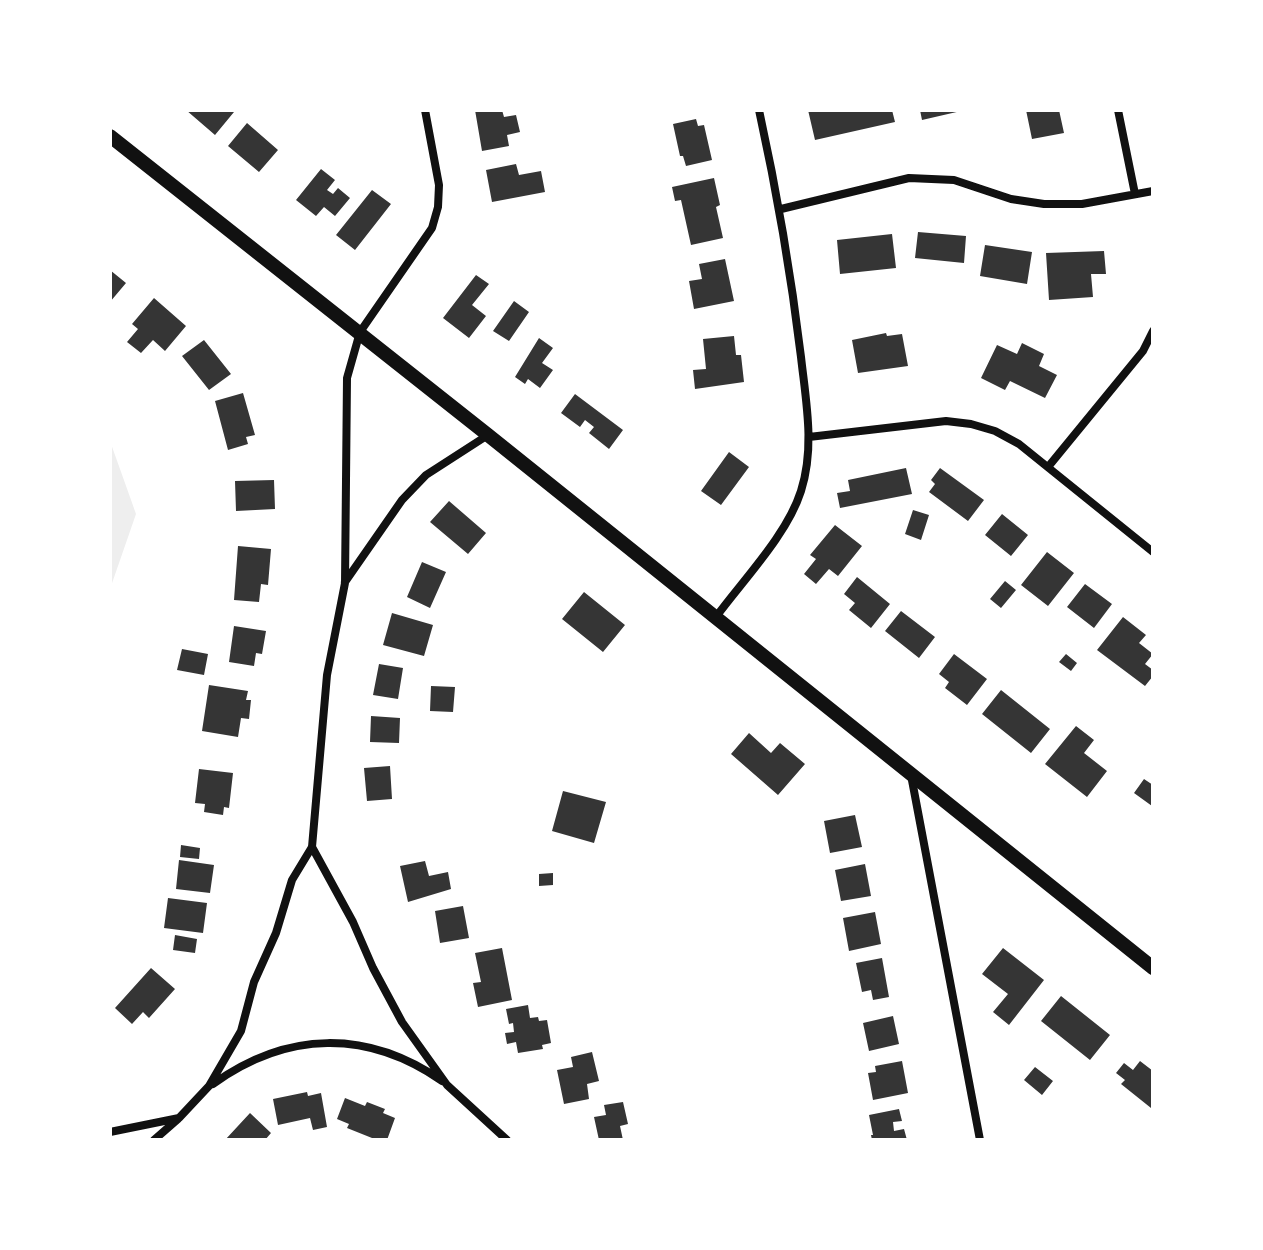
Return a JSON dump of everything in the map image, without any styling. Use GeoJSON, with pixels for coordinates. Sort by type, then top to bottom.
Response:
{"type":"FeatureCollection","features":[{"type":"Feature","properties":{"kind":"street"},"geometry":{"type":"LineString","coordinates":[[154,1140],[209,1086],[239,1036],[254,982],[276,933],[292,880],[312,847],[327,675],[345,583],[347,378],[360,332],[432,228],[438,207],[439,185],[425,110]]}},
{"type":"Feature","properties":{"kind":"street"},"geometry":{"type":"LineString","coordinates":[[716,617],[787,521],[800,493],[807,466],[809,437],[793,285],[781,209],[759,110]]}},
{"type":"Feature","properties":{"kind":"street"},"geometry":{"type":"LineString","coordinates":[[1118,110],[1135,194]]}},
{"type":"Feature","properties":{"kind":"street"},"geometry":{"type":"LineString","coordinates":[[110,136],[360,332],[1153,968]]}},
{"type":"Feature","properties":{"kind":"street"},"geometry":{"type":"LineString","coordinates":[[781,209],[909,178],[954,180],[1011,199],[1044,204],[1082,204],[1153,191]]}},
{"type":"Feature","properties":{"kind":"street"},"geometry":{"type":"LineString","coordinates":[[1048,467],[1143,351],[1153,331]]}},
{"type":"Feature","properties":{"kind":"street"},"geometry":{"type":"LineString","coordinates":[[809,437],[946,421],[995,431],[1019,444],[1153,552]]}},
{"type":"Feature","properties":{"kind":"street"},"geometry":{"type":"LineString","coordinates":[[345,583],[402,500],[418,483],[453,455],[488,435]]}},
{"type":"Feature","properties":{"kind":"street"},"geometry":{"type":"LineString","coordinates":[[911,773],[980,1140]]}},
{"type":"Feature","properties":{"kind":"street"},"geometry":{"type":"LineString","coordinates":[[312,847],[402,1022],[447,1085]]}},
{"type":"Feature","properties":{"kind":"street"},"geometry":{"type":"LineString","coordinates":[[209,1086],[265,1054],[297,1045],[358,1045],[390,1053],[419,1066],[447,1085],[507,1140]]}},
{"type":"Feature","properties":{"kind":"street"},"geometry":{"type":"LineString","coordinates":[[110,1132],[179,1118]]}},
{"type":"Feature","properties":{"kind":"shaded area"},"geometry":{"type":"Polygon","coordinates":[[[110,441],[136,514],[110,589],[110,441]]]}},
{"type":"Feature","properties":{"kind":"building"},"geometry":{"type":"Polygon","coordinates":[[[186,110],[231,110],[234,112],[215,135],[186,110]]]}},
{"type":"Feature","properties":{"kind":"building"},"geometry":{"type":"Polygon","coordinates":[[[475,110],[502,110],[504,117],[516,115],[520,132],[507,135],[509,146],[482,151],[475,110]]]}},
{"type":"Feature","properties":{"kind":"building"},"geometry":{"type":"Polygon","coordinates":[[[808,110],[892,110],[895,122],[815,140],[808,110]]]}},
{"type":"Feature","properties":{"kind":"building"},"geometry":{"type":"Polygon","coordinates":[[[920,110],[961,110],[961,111],[922,120],[920,110]]]}},
{"type":"Feature","properties":{"kind":"building"},"geometry":{"type":"Polygon","coordinates":[[[1026,110],[1059,110],[1064,133],[1032,139],[1026,110]]]}},
{"type":"Feature","properties":{"kind":"building"},"geometry":{"type":"Polygon","coordinates":[[[696,119],[698,126],[704,125],[712,160],[686,166],[683,156],[680,156],[673,124],[696,119]]]}},
{"type":"Feature","properties":{"kind":"building"},"geometry":{"type":"Polygon","coordinates":[[[247,123],[278,150],[259,172],[228,146],[247,123]]]}},
{"type":"Feature","properties":{"kind":"building"},"geometry":{"type":"Polygon","coordinates":[[[516,164],[519,175],[541,171],[545,192],[492,202],[486,170],[516,164]]]}},
{"type":"Feature","properties":{"kind":"building"},"geometry":{"type":"Polygon","coordinates":[[[321,169],[335,180],[327,190],[333,194],[338,188],[350,198],[335,216],[324,207],[316,216],[296,200],[321,169]]]}},
{"type":"Feature","properties":{"kind":"building"},"geometry":{"type":"Polygon","coordinates":[[[714,178],[723,238],[691,245],[681,200],[675,201],[672,187],[714,178]]]}},
{"type":"Feature","properties":{"kind":"building"},"geometry":{"type":"Polygon","coordinates":[[[372,190],[391,204],[355,250],[336,235],[372,190]]]}},
{"type":"Feature","properties":{"kind":"building"},"geometry":{"type":"Polygon","coordinates":[[[918,232],[966,236],[964,263],[915,258],[918,232]]]}},
{"type":"Feature","properties":{"kind":"building"},"geometry":{"type":"Polygon","coordinates":[[[892,234],[896,268],[840,274],[837,240],[892,234]]]}},
{"type":"Feature","properties":{"kind":"building"},"geometry":{"type":"Polygon","coordinates":[[[985,245],[1032,252],[1027,284],[980,276],[985,245]]]}},
{"type":"Feature","properties":{"kind":"building"},"geometry":{"type":"Polygon","coordinates":[[[1104,251],[1106,274],[1091,274],[1093,297],[1049,300],[1046,253],[1104,251]]]}},
{"type":"Feature","properties":{"kind":"building"},"geometry":{"type":"Polygon","coordinates":[[[725,259],[734,301],[694,309],[689,281],[702,279],[699,264],[725,259]]]}},
{"type":"Feature","properties":{"kind":"building"},"geometry":{"type":"Polygon","coordinates":[[[110,270],[126,283],[110,302],[110,270]]]}},
{"type":"Feature","properties":{"kind":"building"},"geometry":{"type":"Polygon","coordinates":[[[476,275],[489,284],[472,305],[486,316],[469,338],[443,318],[476,275]]]}},
{"type":"Feature","properties":{"kind":"building"},"geometry":{"type":"Polygon","coordinates":[[[154,298],[186,326],[165,351],[153,340],[141,353],[127,342],[138,329],[132,324],[154,298]]]}},
{"type":"Feature","properties":{"kind":"building"},"geometry":{"type":"Polygon","coordinates":[[[514,301],[529,312],[509,341],[493,331],[514,301]]]}},
{"type":"Feature","properties":{"kind":"building"},"geometry":{"type":"Polygon","coordinates":[[[886,333],[887,336],[902,334],[908,366],[858,373],[852,340],[886,333]]]}},
{"type":"Feature","properties":{"kind":"building"},"geometry":{"type":"Polygon","coordinates":[[[734,336],[736,355],[741,355],[744,382],[695,389],[693,370],[706,369],[703,339],[734,336]]]}},
{"type":"Feature","properties":{"kind":"building"},"geometry":{"type":"Polygon","coordinates":[[[539,338],[553,348],[542,363],[553,370],[540,388],[528,379],[525,384],[515,377],[539,338]]]}},
{"type":"Feature","properties":{"kind":"building"},"geometry":{"type":"Polygon","coordinates":[[[204,340],[231,374],[209,390],[182,356],[204,340]]]}},
{"type":"Feature","properties":{"kind":"building"},"geometry":{"type":"Polygon","coordinates":[[[1022,343],[1044,354],[1039,366],[1057,375],[1045,398],[1010,381],[1005,390],[981,378],[997,345],[1017,354],[1022,343]]]}},
{"type":"Feature","properties":{"kind":"building"},"geometry":{"type":"Polygon","coordinates":[[[243,393],[255,435],[246,437],[248,444],[228,450],[215,401],[243,393]]]}},
{"type":"Feature","properties":{"kind":"building"},"geometry":{"type":"Polygon","coordinates":[[[575,394],[623,430],[609,449],[589,433],[594,427],[585,420],[580,427],[561,413],[575,394]]]}},
{"type":"Feature","properties":{"kind":"building"},"geometry":{"type":"Polygon","coordinates":[[[729,452],[749,467],[721,505],[701,491],[729,452]]]}},
{"type":"Feature","properties":{"kind":"building"},"geometry":{"type":"Polygon","coordinates":[[[906,468],[912,494],[840,508],[837,493],[850,491],[848,480],[906,468]]]}},
{"type":"Feature","properties":{"kind":"building"},"geometry":{"type":"Polygon","coordinates":[[[940,468],[984,500],[968,521],[929,492],[935,484],[931,480],[940,468]]]}},
{"type":"Feature","properties":{"kind":"building"},"geometry":{"type":"Polygon","coordinates":[[[274,480],[275,509],[236,511],[235,481],[274,480]]]}},
{"type":"Feature","properties":{"kind":"building"},"geometry":{"type":"Polygon","coordinates":[[[449,501],[486,533],[468,554],[430,522],[449,501]]]}},
{"type":"Feature","properties":{"kind":"building"},"geometry":{"type":"Polygon","coordinates":[[[913,510],[929,515],[921,540],[905,534],[913,510]]]}},
{"type":"Feature","properties":{"kind":"building"},"geometry":{"type":"Polygon","coordinates":[[[1002,514],[1028,535],[1011,556],[985,535],[1002,514]]]}},
{"type":"Feature","properties":{"kind":"building"},"geometry":{"type":"Polygon","coordinates":[[[835,525],[862,546],[838,576],[829,569],[816,584],[804,574],[816,559],[810,555],[835,525]]]}},
{"type":"Feature","properties":{"kind":"building"},"geometry":{"type":"Polygon","coordinates":[[[238,546],[271,549],[268,585],[261,584],[259,602],[234,600],[238,546]]]}},
{"type":"Feature","properties":{"kind":"building"},"geometry":{"type":"Polygon","coordinates":[[[1047,552],[1074,573],[1048,606],[1021,585],[1047,552]]]}},
{"type":"Feature","properties":{"kind":"building"},"geometry":{"type":"Polygon","coordinates":[[[422,562],[446,572],[430,608],[407,597],[422,562]]]}},
{"type":"Feature","properties":{"kind":"building"},"geometry":{"type":"Polygon","coordinates":[[[857,577],[890,604],[871,628],[849,610],[855,603],[844,594],[857,577]]]}},
{"type":"Feature","properties":{"kind":"building"},"geometry":{"type":"Polygon","coordinates":[[[1005,581],[1016,590],[1001,608],[990,599],[1005,581]]]}},
{"type":"Feature","properties":{"kind":"building"},"geometry":{"type":"Polygon","coordinates":[[[1085,584],[1112,604],[1094,628],[1067,607],[1085,584]]]}},
{"type":"Feature","properties":{"kind":"building"},"geometry":{"type":"Polygon","coordinates":[[[584,592],[625,625],[603,652],[562,619],[584,592]]]}},
{"type":"Feature","properties":{"kind":"building"},"geometry":{"type":"Polygon","coordinates":[[[901,611],[935,637],[919,658],[885,631],[901,611]]]}},
{"type":"Feature","properties":{"kind":"building"},"geometry":{"type":"Polygon","coordinates":[[[392,613],[433,625],[424,656],[383,645],[392,613]]]}},
{"type":"Feature","properties":{"kind":"building"},"geometry":{"type":"Polygon","coordinates":[[[1123,617],[1146,635],[1139,643],[1153,654],[1145,664],[1153,670],[1153,676],[1145,686],[1097,650],[1123,617]]]}},
{"type":"Feature","properties":{"kind":"building"},"geometry":{"type":"Polygon","coordinates":[[[234,626],[266,631],[262,654],[256,653],[254,666],[229,662],[234,626]]]}},
{"type":"Feature","properties":{"kind":"building"},"geometry":{"type":"Polygon","coordinates":[[[182,649],[208,654],[204,675],[177,670],[182,649]]]}},
{"type":"Feature","properties":{"kind":"building"},"geometry":{"type":"Polygon","coordinates":[[[954,654],[987,679],[967,705],[945,688],[949,682],[939,674],[954,654]]]}},
{"type":"Feature","properties":{"kind":"building"},"geometry":{"type":"Polygon","coordinates":[[[1066,654],[1077,663],[1071,671],[1059,662],[1066,654]]]}},
{"type":"Feature","properties":{"kind":"building"},"geometry":{"type":"Polygon","coordinates":[[[379,664],[403,668],[398,699],[373,695],[379,664]]]}},
{"type":"Feature","properties":{"kind":"building"},"geometry":{"type":"Polygon","coordinates":[[[209,685],[248,691],[246,700],[251,700],[249,719],[241,718],[238,737],[202,731],[209,685]]]}},
{"type":"Feature","properties":{"kind":"building"},"geometry":{"type":"Polygon","coordinates":[[[431,686],[455,687],[453,712],[430,711],[431,686]]]}},
{"type":"Feature","properties":{"kind":"building"},"geometry":{"type":"Polygon","coordinates":[[[1001,690],[1050,729],[1031,753],[982,714],[1001,690]]]}},
{"type":"Feature","properties":{"kind":"building"},"geometry":{"type":"Polygon","coordinates":[[[371,716],[400,718],[399,743],[370,742],[371,716]]]}},
{"type":"Feature","properties":{"kind":"building"},"geometry":{"type":"Polygon","coordinates":[[[1076,726],[1094,740],[1084,753],[1107,771],[1087,797],[1045,764],[1076,726]]]}},
{"type":"Feature","properties":{"kind":"building"},"geometry":{"type":"Polygon","coordinates":[[[749,733],[771,753],[780,743],[805,764],[778,795],[731,754],[749,733]]]}},
{"type":"Feature","properties":{"kind":"building"},"geometry":{"type":"Polygon","coordinates":[[[390,766],[392,799],[367,801],[364,768],[390,766]]]}},
{"type":"Feature","properties":{"kind":"building"},"geometry":{"type":"Polygon","coordinates":[[[199,769],[233,773],[229,808],[224,807],[223,815],[204,812],[205,804],[195,803],[199,769]]]}},
{"type":"Feature","properties":{"kind":"building"},"geometry":{"type":"Polygon","coordinates":[[[1144,779],[1153,785],[1152,806],[1134,793],[1144,779]]]}},
{"type":"Feature","properties":{"kind":"building"},"geometry":{"type":"Polygon","coordinates":[[[563,791],[606,802],[594,843],[552,831],[563,791]]]}},
{"type":"Feature","properties":{"kind":"building"},"geometry":{"type":"Polygon","coordinates":[[[855,815],[862,847],[830,853],[824,821],[855,815]]]}},
{"type":"Feature","properties":{"kind":"building"},"geometry":{"type":"Polygon","coordinates":[[[181,845],[200,848],[199,859],[180,857],[181,845]]]}},
{"type":"Feature","properties":{"kind":"building"},"geometry":{"type":"Polygon","coordinates":[[[179,860],[214,865],[210,893],[176,889],[179,860]]]}},
{"type":"Feature","properties":{"kind":"building"},"geometry":{"type":"Polygon","coordinates":[[[425,861],[429,876],[448,872],[451,889],[408,902],[400,866],[425,861]]]}},
{"type":"Feature","properties":{"kind":"building"},"geometry":{"type":"Polygon","coordinates":[[[865,864],[871,896],[841,901],[835,870],[865,864]]]}},
{"type":"Feature","properties":{"kind":"building"},"geometry":{"type":"Polygon","coordinates":[[[553,873],[553,885],[539,886],[539,874],[553,873]]]}},
{"type":"Feature","properties":{"kind":"building"},"geometry":{"type":"Polygon","coordinates":[[[168,898],[207,903],[203,933],[164,928],[168,898]]]}},
{"type":"Feature","properties":{"kind":"building"},"geometry":{"type":"Polygon","coordinates":[[[463,906],[469,938],[440,943],[435,911],[463,906]]]}},
{"type":"Feature","properties":{"kind":"building"},"geometry":{"type":"Polygon","coordinates":[[[875,912],[881,944],[849,951],[843,918],[875,912]]]}},
{"type":"Feature","properties":{"kind":"building"},"geometry":{"type":"Polygon","coordinates":[[[175,935],[197,939],[195,953],[173,950],[175,935]]]}},
{"type":"Feature","properties":{"kind":"building"},"geometry":{"type":"Polygon","coordinates":[[[502,948],[512,1000],[478,1007],[473,983],[481,982],[475,953],[502,948]]]}},
{"type":"Feature","properties":{"kind":"building"},"geometry":{"type":"Polygon","coordinates":[[[1003,948],[1044,980],[1009,1025],[993,1012],[1008,994],[982,974],[1003,948]]]}},
{"type":"Feature","properties":{"kind":"building"},"geometry":{"type":"Polygon","coordinates":[[[882,958],[889,997],[873,1000],[871,990],[862,992],[856,963],[882,958]]]}},
{"type":"Feature","properties":{"kind":"building"},"geometry":{"type":"Polygon","coordinates":[[[151,968],[175,989],[149,1018],[143,1012],[132,1024],[115,1008],[151,968]]]}},
{"type":"Feature","properties":{"kind":"building"},"geometry":{"type":"Polygon","coordinates":[[[1061,996],[1110,1035],[1090,1060],[1041,1021],[1061,996]]]}},
{"type":"Feature","properties":{"kind":"building"},"geometry":{"type":"Polygon","coordinates":[[[528,1005],[530,1018],[547,1020],[551,1043],[542,1045],[543,1049],[518,1053],[516,1042],[507,1044],[505,1033],[514,1032],[506,1009],[528,1005]]]}},
{"type":"Feature","properties":{"kind":"building"},"geometry":{"type":"Polygon","coordinates":[[[893,1016],[899,1044],[869,1051],[863,1023],[893,1016]]]}},
{"type":"Feature","properties":{"kind":"building"},"geometry":{"type":"Polygon","coordinates":[[[592,1052],[599,1081],[587,1084],[589,1099],[564,1104],[557,1070],[573,1067],[571,1057],[592,1052]]]}},
{"type":"Feature","properties":{"kind":"building"},"geometry":{"type":"Polygon","coordinates":[[[902,1061],[908,1093],[873,1100],[868,1073],[876,1072],[875,1066],[902,1061]]]}},
{"type":"Feature","properties":{"kind":"building"},"geometry":{"type":"Polygon","coordinates":[[[1140,1061],[1153,1071],[1151,1108],[1121,1084],[1125,1080],[1116,1073],[1124,1063],[1133,1070],[1140,1061]]]}},
{"type":"Feature","properties":{"kind":"building"},"geometry":{"type":"Polygon","coordinates":[[[1035,1067],[1053,1081],[1042,1095],[1024,1080],[1035,1067]]]}},
{"type":"Feature","properties":{"kind":"building"},"geometry":{"type":"Polygon","coordinates":[[[307,1092],[308,1096],[321,1093],[327,1127],[313,1130],[310,1118],[278,1125],[273,1099],[307,1092]]]}},
{"type":"Feature","properties":{"kind":"building"},"geometry":{"type":"Polygon","coordinates":[[[345,1098],[365,1106],[367,1102],[385,1109],[383,1113],[395,1118],[387,1140],[377,1140],[347,1128],[349,1124],[337,1119],[345,1098]]]}},
{"type":"Feature","properties":{"kind":"building"},"geometry":{"type":"Polygon","coordinates":[[[623,1102],[628,1124],[620,1126],[623,1140],[599,1140],[594,1117],[606,1115],[604,1105],[623,1102]]]}},
{"type":"Feature","properties":{"kind":"building"},"geometry":{"type":"Polygon","coordinates":[[[899,1109],[902,1121],[893,1122],[894,1131],[904,1129],[907,1140],[872,1140],[869,1115],[899,1109]]]}},
{"type":"Feature","properties":{"kind":"building"},"geometry":{"type":"Polygon","coordinates":[[[250,1113],[271,1133],[265,1140],[225,1140],[250,1113]]]}}]}
